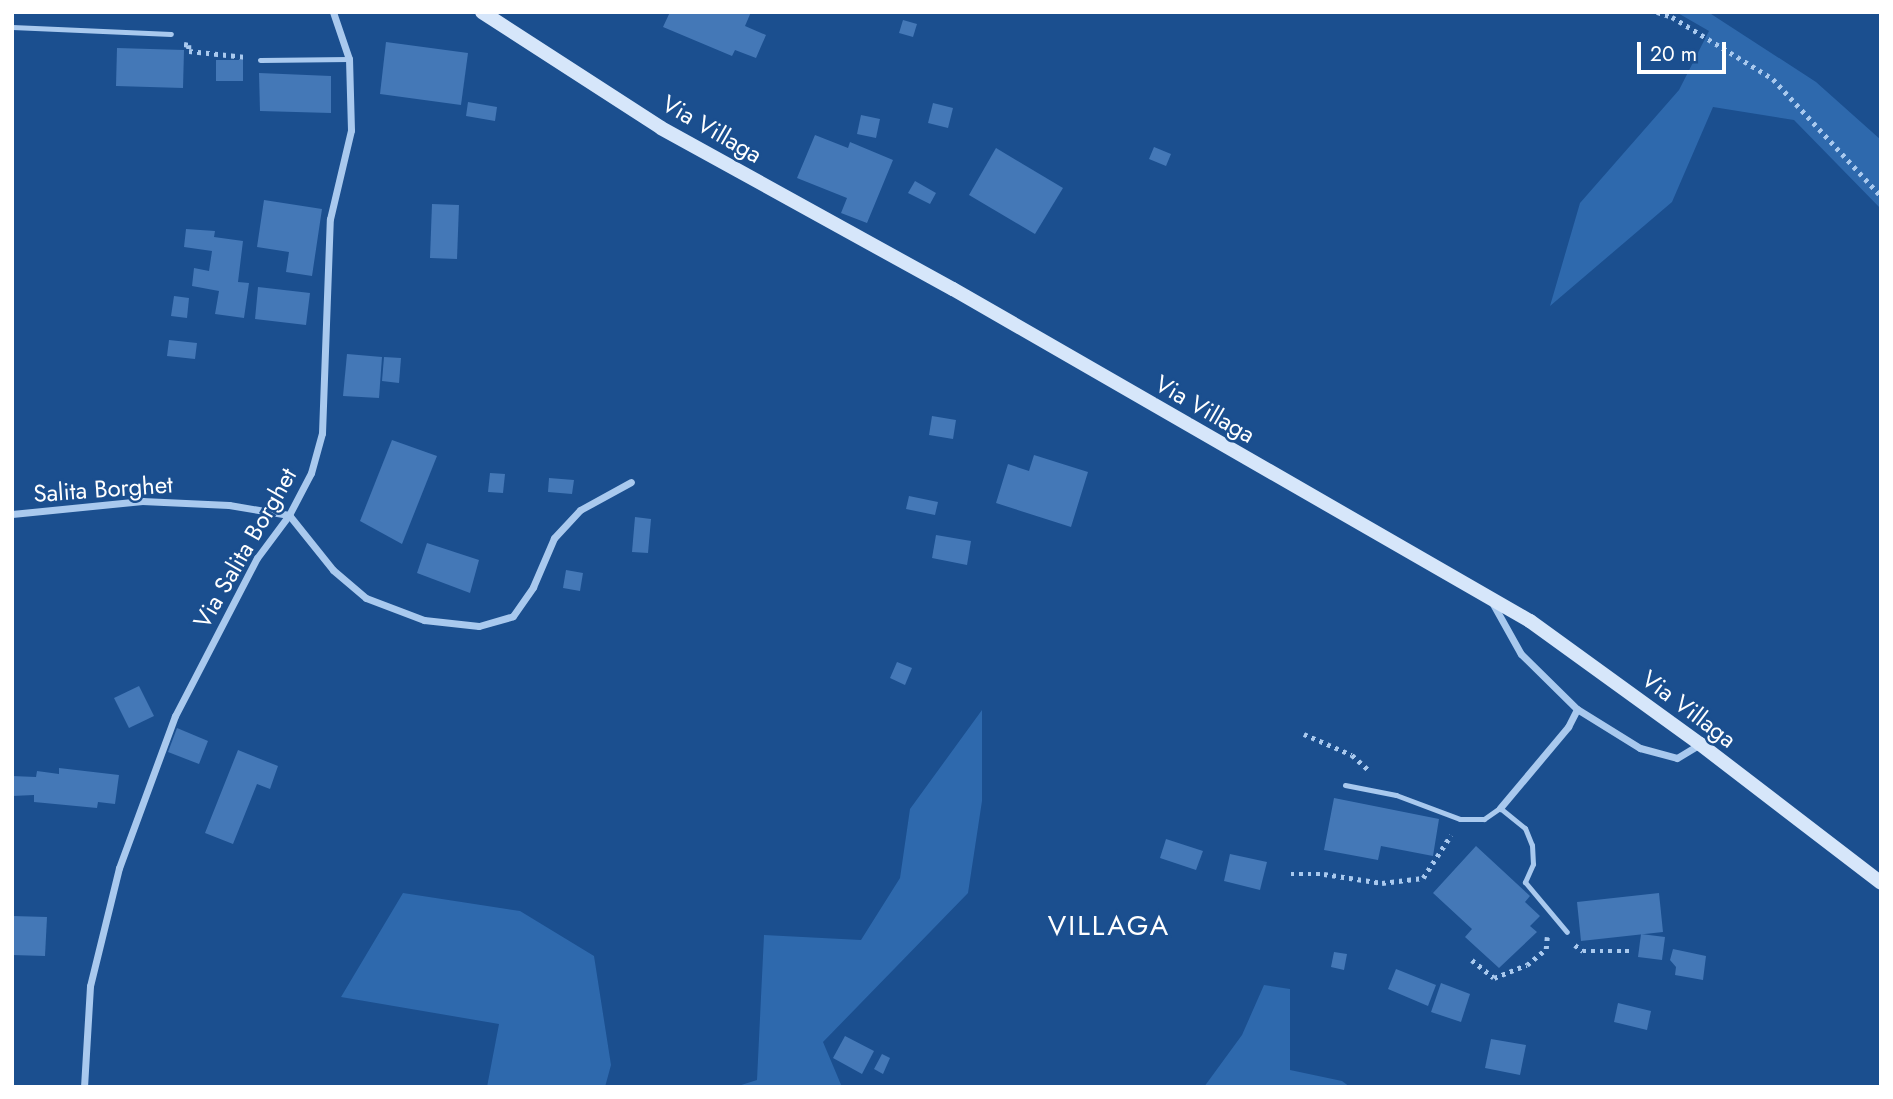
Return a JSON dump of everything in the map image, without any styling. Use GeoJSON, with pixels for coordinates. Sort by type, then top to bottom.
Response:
{"type":"FeatureCollection","features":[{"type":"Feature","properties":{"kind":"street","name":"Via Salita Borghet"},"geometry":{"type":"LineString","coordinates":[[84,1087],[90,986],[118,868],[175,716],[257,558],[289,515],[311,473],[322,433],[330,219],[351,130],[349,59],[333,12]]}},
{"type":"Feature","properties":{"kind":"street","name":"Via Villaga"},"geometry":{"type":"LineString","coordinates":[[482,12],[662,128],[953,289],[1530,621],[1700,744],[1881,883]]}},
{"type":"Feature","properties":{"kind":"street"},"geometry":{"type":"LineString","coordinates":[[289,515],[333,570],[366,598],[424,620],[479,626],[513,616],[533,587],[555,538],[580,510],[631,482]]}},
{"type":"Feature","properties":{"kind":"street","name":"Salita Borghet"},"geometry":{"type":"LineString","coordinates":[[12,514],[142,501],[229,505],[289,515]]}},
{"type":"Feature","properties":{"kind":"street"},"geometry":{"type":"LineString","coordinates":[[1489,597],[1521,654],[1577,709],[1640,748],[1677,758],[1700,744]]}},
{"type":"Feature","properties":{"kind":"street"},"geometry":{"type":"LineString","coordinates":[[1500,808],[1568,727],[1577,709]]}},
{"type":"Feature","properties":{"kind":"lane"},"geometry":{"type":"LineString","coordinates":[[12,27],[171,34]]}},
{"type":"Feature","properties":{"kind":"lane"},"geometry":{"type":"LineString","coordinates":[[260,60],[349,59]]}},
{"type":"Feature","properties":{"kind":"lane"},"geometry":{"type":"LineString","coordinates":[[1345,785],[1396,795],[1460,819],[1484,819],[1500,808],[1525,828],[1532,845],[1533,864],[1525,882],[1567,932]]}},
{"type":"Feature","properties":{"kind":"path"},"geometry":{"type":"LineString","coordinates":[[1657,12],[1672,17],[1773,79],[1881,195]]}},
{"type":"Feature","properties":{"kind":"path"},"geometry":{"type":"LineString","coordinates":[[171,34],[172,43],[189,45],[189,51],[260,60]]}},
{"type":"Feature","properties":{"kind":"path"},"geometry":{"type":"LineString","coordinates":[[1304,734],[1352,755],[1396,795]]}},
{"type":"Feature","properties":{"kind":"path"},"geometry":{"type":"LineString","coordinates":[[1291,874],[1324,874],[1382,883],[1423,878],[1460,819]]}},
{"type":"Feature","properties":{"kind":"path"},"geometry":{"type":"LineString","coordinates":[[1472,960],[1494,978],[1527,965],[1546,949],[1550,912]]}},
{"type":"Feature","properties":{"kind":"path"},"geometry":{"type":"LineString","coordinates":[[1567,932],[1575,946],[1583,951],[1631,951]]}},
{"type":"Feature","properties":{"kind":"shaded area"},"geometry":{"type":"Polygon","coordinates":[[[1676,12],[1708,12],[1816,82],[1881,140],[1881,209],[1794,120],[1713,107],[1672,202],[1550,306],[1580,203],[1679,90],[1709,31],[1676,12]]]}},
{"type":"Feature","properties":{"kind":"shaded area"},"geometry":{"type":"Polygon","coordinates":[[[982,710],[982,801],[968,893],[823,1042],[842,1087],[735,1087],[757,1080],[764,935],[861,940],[900,878],[910,809],[982,710]]]}},
{"type":"Feature","properties":{"kind":"shaded area"},"geometry":{"type":"Polygon","coordinates":[[[403,893],[520,911],[594,956],[611,1065],[605,1087],[487,1087],[499,1024],[341,997],[403,893]]]}},
{"type":"Feature","properties":{"kind":"shaded area"},"geometry":{"type":"Polygon","coordinates":[[[1264,985],[1290,989],[1290,1070],[1342,1081],[1350,1087],[1204,1087],[1242,1035],[1264,985]]]}},
{"type":"Feature","properties":{"kind":"building"},"geometry":{"type":"Polygon","coordinates":[[[670,12],[751,12],[745,26],[766,35],[756,58],[735,50],[732,56],[663,27],[670,12]]]}},
{"type":"Feature","properties":{"kind":"building"},"geometry":{"type":"Polygon","coordinates":[[[903,20],[917,24],[913,37],[899,33],[903,20]]]}},
{"type":"Feature","properties":{"kind":"building"},"geometry":{"type":"Polygon","coordinates":[[[386,42],[468,53],[461,105],[380,94],[386,42]]]}},
{"type":"Feature","properties":{"kind":"building"},"geometry":{"type":"Polygon","coordinates":[[[117,48],[184,50],[183,88],[116,86],[117,48]]]}},
{"type":"Feature","properties":{"kind":"building"},"geometry":{"type":"Polygon","coordinates":[[[216,60],[243,60],[243,81],[216,81],[216,60]]]}},
{"type":"Feature","properties":{"kind":"building"},"geometry":{"type":"Polygon","coordinates":[[[259,73],[331,76],[331,113],[260,111],[259,73]]]}},
{"type":"Feature","properties":{"kind":"building"},"geometry":{"type":"Polygon","coordinates":[[[468,102],[497,107],[495,121],[466,116],[468,102]]]}},
{"type":"Feature","properties":{"kind":"building"},"geometry":{"type":"Polygon","coordinates":[[[933,103],[953,108],[948,128],[928,123],[933,103]]]}},
{"type":"Feature","properties":{"kind":"building"},"geometry":{"type":"Polygon","coordinates":[[[861,115],[880,119],[876,138],[857,134],[861,115]]]}},
{"type":"Feature","properties":{"kind":"building"},"geometry":{"type":"Polygon","coordinates":[[[815,135],[848,148],[850,142],[893,160],[867,223],[841,213],[847,198],[797,178],[815,135]]]}},
{"type":"Feature","properties":{"kind":"building"},"geometry":{"type":"Polygon","coordinates":[[[1154,147],[1171,154],[1166,166],[1149,159],[1154,147]]]}},
{"type":"Feature","properties":{"kind":"building"},"geometry":{"type":"Polygon","coordinates":[[[996,148],[1063,188],[1035,234],[969,195],[996,148]]]}},
{"type":"Feature","properties":{"kind":"building"},"geometry":{"type":"Polygon","coordinates":[[[915,181],[936,193],[930,204],[908,193],[915,181]]]}},
{"type":"Feature","properties":{"kind":"building"},"geometry":{"type":"Polygon","coordinates":[[[264,200],[322,209],[312,276],[286,272],[289,252],[257,247],[264,200]]]}},
{"type":"Feature","properties":{"kind":"building"},"geometry":{"type":"Polygon","coordinates":[[[432,204],[459,205],[457,259],[430,258],[432,204]]]}},
{"type":"Feature","properties":{"kind":"building"},"geometry":{"type":"Polygon","coordinates":[[[186,229],[215,231],[214,237],[243,241],[238,282],[249,283],[244,318],[215,314],[219,291],[192,286],[194,268],[209,271],[212,251],[184,247],[186,229]]]}},
{"type":"Feature","properties":{"kind":"building"},"geometry":{"type":"Polygon","coordinates":[[[258,287],[310,293],[306,325],[255,319],[258,287]]]}},
{"type":"Feature","properties":{"kind":"building"},"geometry":{"type":"Polygon","coordinates":[[[174,296],[189,298],[187,318],[171,316],[174,296]]]}},
{"type":"Feature","properties":{"kind":"building"},"geometry":{"type":"Polygon","coordinates":[[[169,340],[197,343],[195,359],[167,356],[169,340]]]}},
{"type":"Feature","properties":{"kind":"building"},"geometry":{"type":"Polygon","coordinates":[[[347,354],[382,357],[379,398],[343,396],[347,354]]]}},
{"type":"Feature","properties":{"kind":"building"},"geometry":{"type":"Polygon","coordinates":[[[384,357],[401,358],[399,383],[382,381],[384,357]]]}},
{"type":"Feature","properties":{"kind":"building"},"geometry":{"type":"Polygon","coordinates":[[[932,416],[956,420],[953,439],[929,435],[932,416]]]}},
{"type":"Feature","properties":{"kind":"building"},"geometry":{"type":"Polygon","coordinates":[[[392,440],[437,456],[402,544],[360,521],[392,440]]]}},
{"type":"Feature","properties":{"kind":"building"},"geometry":{"type":"Polygon","coordinates":[[[1034,455],[1088,472],[1071,527],[996,503],[1008,464],[1029,471],[1034,455]]]}},
{"type":"Feature","properties":{"kind":"building"},"geometry":{"type":"Polygon","coordinates":[[[490,473],[505,474],[503,493],[488,492],[490,473]]]}},
{"type":"Feature","properties":{"kind":"building"},"geometry":{"type":"Polygon","coordinates":[[[549,478],[574,480],[572,494],[548,492],[549,478]]]}},
{"type":"Feature","properties":{"kind":"building"},"geometry":{"type":"Polygon","coordinates":[[[909,496],[938,502],[935,515],[906,509],[909,496]]]}},
{"type":"Feature","properties":{"kind":"building"},"geometry":{"type":"Polygon","coordinates":[[[635,517],[651,519],[648,553],[632,552],[635,517]]]}},
{"type":"Feature","properties":{"kind":"building"},"geometry":{"type":"Polygon","coordinates":[[[936,535],[971,541],[967,565],[932,558],[936,535]]]}},
{"type":"Feature","properties":{"kind":"building"},"geometry":{"type":"Polygon","coordinates":[[[427,543],[479,560],[470,593],[417,573],[427,543]]]}},
{"type":"Feature","properties":{"kind":"building"},"geometry":{"type":"Polygon","coordinates":[[[566,570],[583,573],[580,591],[563,588],[566,570]]]}},
{"type":"Feature","properties":{"kind":"building"},"geometry":{"type":"Polygon","coordinates":[[[897,662],[912,668],[905,685],[890,678],[897,662]]]}},
{"type":"Feature","properties":{"kind":"building"},"geometry":{"type":"Polygon","coordinates":[[[139,686],[154,716],[129,728],[114,698],[139,686]]]}},
{"type":"Feature","properties":{"kind":"building"},"geometry":{"type":"Polygon","coordinates":[[[177,728],[208,741],[199,764],[168,752],[177,728]]]}},
{"type":"Feature","properties":{"kind":"building"},"geometry":{"type":"Polygon","coordinates":[[[238,750],[278,766],[270,789],[257,784],[233,844],[205,833],[238,750]]]}},
{"type":"Feature","properties":{"kind":"building"},"geometry":{"type":"Polygon","coordinates":[[[59,768],[119,775],[115,804],[98,802],[97,808],[34,802],[34,795],[12,796],[12,776],[36,777],[37,771],[59,774],[59,768]]]}},
{"type":"Feature","properties":{"kind":"building"},"geometry":{"type":"Polygon","coordinates":[[[1334,798],[1439,819],[1433,856],[1381,846],[1378,860],[1324,850],[1334,798]]]}},
{"type":"Feature","properties":{"kind":"building"},"geometry":{"type":"Polygon","coordinates":[[[1166,839],[1203,851],[1196,870],[1160,858],[1166,839]]]}},
{"type":"Feature","properties":{"kind":"building"},"geometry":{"type":"Polygon","coordinates":[[[1476,846],[1530,896],[1525,902],[1540,916],[1530,926],[1537,932],[1499,968],[1465,937],[1472,929],[1433,893],[1476,846]]]}},
{"type":"Feature","properties":{"kind":"building"},"geometry":{"type":"Polygon","coordinates":[[[1230,854],[1267,862],[1260,890],[1224,881],[1230,854]]]}},
{"type":"Feature","properties":{"kind":"building"},"geometry":{"type":"Polygon","coordinates":[[[1659,893],[1663,932],[1581,941],[1577,902],[1659,893]]]}},
{"type":"Feature","properties":{"kind":"building"},"geometry":{"type":"Polygon","coordinates":[[[12,916],[47,917],[45,956],[12,955],[12,916]]]}},
{"type":"Feature","properties":{"kind":"building"},"geometry":{"type":"Polygon","coordinates":[[[1641,934],[1665,937],[1662,960],[1638,957],[1641,934]]]}},
{"type":"Feature","properties":{"kind":"building"},"geometry":{"type":"Polygon","coordinates":[[[1673,949],[1706,956],[1703,980],[1675,975],[1676,967],[1670,960],[1673,949]]]}},
{"type":"Feature","properties":{"kind":"building"},"geometry":{"type":"Polygon","coordinates":[[[1334,952],[1347,954],[1344,970],[1331,967],[1334,952]]]}},
{"type":"Feature","properties":{"kind":"building"},"geometry":{"type":"Polygon","coordinates":[[[1396,969],[1436,985],[1428,1006],[1388,989],[1396,969]]]}},
{"type":"Feature","properties":{"kind":"building"},"geometry":{"type":"Polygon","coordinates":[[[1441,983],[1470,994],[1461,1022],[1431,1012],[1441,983]]]}},
{"type":"Feature","properties":{"kind":"building"},"geometry":{"type":"Polygon","coordinates":[[[1618,1003],[1651,1011],[1647,1030],[1614,1022],[1618,1003]]]}},
{"type":"Feature","properties":{"kind":"building"},"geometry":{"type":"Polygon","coordinates":[[[845,1036],[874,1051],[862,1074],[833,1058],[845,1036]]]}},
{"type":"Feature","properties":{"kind":"building"},"geometry":{"type":"Polygon","coordinates":[[[1491,1039],[1526,1045],[1520,1075],[1485,1068],[1491,1039]]]}},
{"type":"Feature","properties":{"kind":"building"},"geometry":{"type":"Polygon","coordinates":[[[882,1054],[890,1058],[883,1074],[874,1069],[882,1054]]]}},
{"type":"Feature","properties":{"kind":"district","name":"VILLAGA"},"geometry":{"type":"Point","coordinates":[1109,926]}}]}
